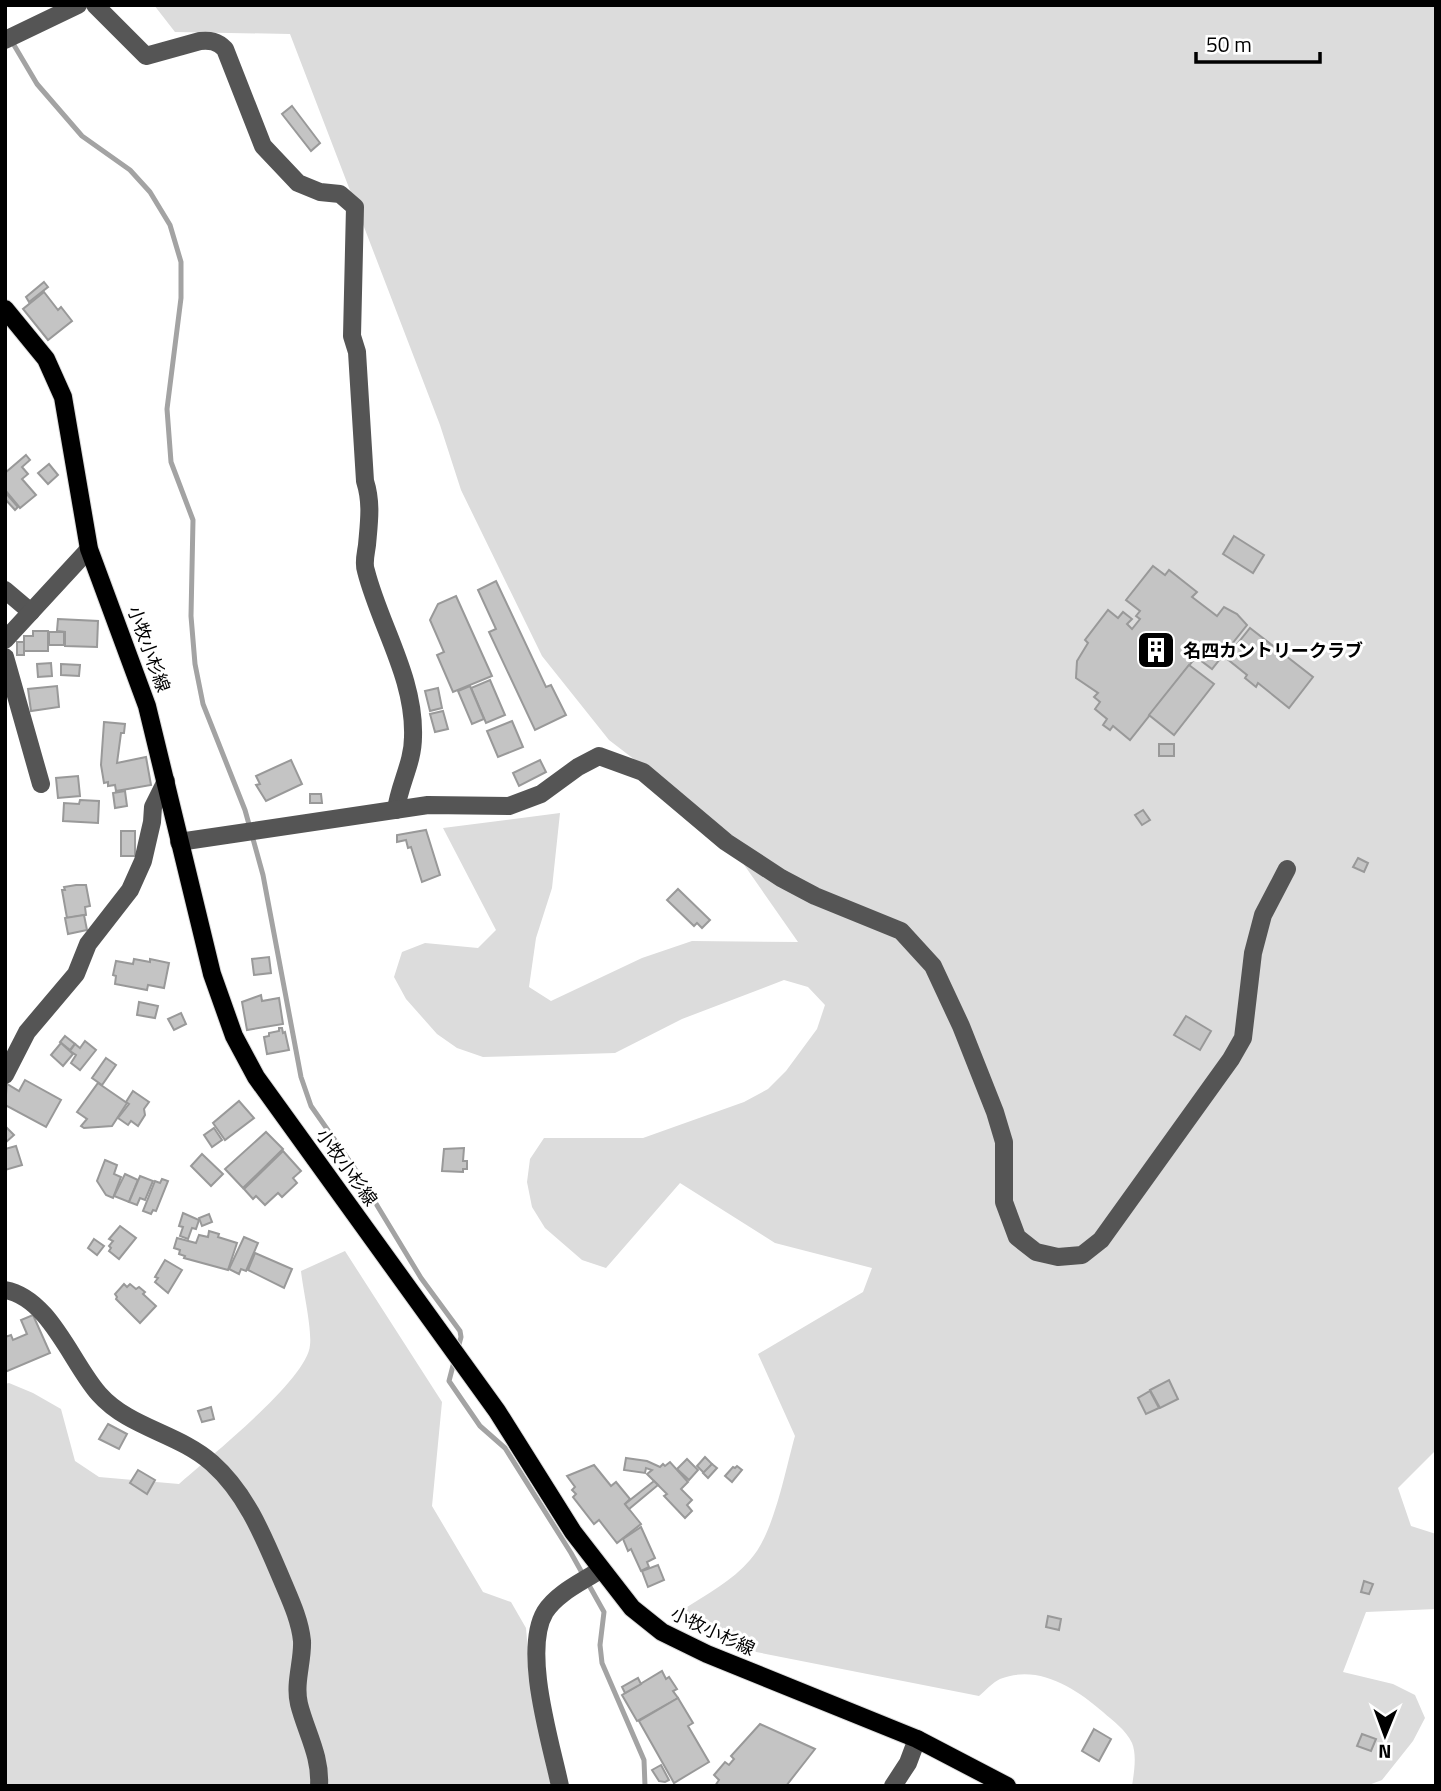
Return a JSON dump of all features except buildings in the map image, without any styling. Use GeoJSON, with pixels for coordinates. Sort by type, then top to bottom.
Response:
{"type":"FeatureCollection","features":[{"type":"Feature","properties":{"kind":"main road","name":"小牧小杉線"},"geometry":{"type":"LineString","coordinates":[[5,309],[46,359],[63,397],[89,549],[148,706],[212,974],[239,1046],[256,1077],[497,1411],[598,1572],[632,1608],[662,1632],[707,1654],[917,1738],[1007,1786]]}},
{"type":"Feature","properties":{"kind":"street"},"geometry":{"type":"LineString","coordinates":[[10,37],[78,5]]}},
{"type":"Feature","properties":{"kind":"street"},"geometry":{"type":"LineString","coordinates":[[95,5],[146,56],[200,41],[208,40],[221,45],[225,49],[262,146],[298,183],[320,192],[340,194],[355,207],[352,336],[357,352],[365,481],[371,498],[365,569],[395,646],[414,719],[408,772],[396,810]]}},
{"type":"Feature","properties":{"kind":"street"},"geometry":{"type":"LineString","coordinates":[[5,640],[89,549]]}},
{"type":"Feature","properties":{"kind":"street"},"geometry":{"type":"LineString","coordinates":[[5,590],[31,612]]}},
{"type":"Feature","properties":{"kind":"street"},"geometry":{"type":"LineString","coordinates":[[5,657],[41,784]]}},
{"type":"Feature","properties":{"kind":"street"},"geometry":{"type":"LineString","coordinates":[[179,842],[428,805],[509,806],[541,794],[599,755],[643,772],[726,842],[781,878],[815,896],[901,931],[933,966],[961,1026],[995,1112],[1004,1142],[1004,1202],[1017,1237],[1036,1252],[1058,1257],[1082,1255],[1101,1240],[1243,1038],[1253,953],[1263,915],[1287,869]]}},
{"type":"Feature","properties":{"kind":"street"},"geometry":{"type":"LineString","coordinates":[[5,1074],[27,1032],[76,974],[88,944],[130,890],[143,861],[153,807],[166,781]]}},
{"type":"Feature","properties":{"kind":"street"},"geometry":{"type":"LineString","coordinates":[[5,1290],[17,1293],[31,1303],[58,1333],[92,1386],[112,1407],[195,1449],[221,1472],[247,1505],[288,1595],[300,1632],[299,1703],[320,1771],[319,1786]]}},
{"type":"Feature","properties":{"kind":"street"},"geometry":{"type":"LineString","coordinates":[[560,1786],[537,1676],[537,1649],[544,1614],[576,1585],[598,1572]]}},
{"type":"Feature","properties":{"kind":"street"},"geometry":{"type":"LineString","coordinates":[[893,1786],[908,1763],[917,1738]]}},
{"type":"Feature","properties":{"kind":"shaded area","name":"名四カントリークラブ"},"geometry":{"type":"Polygon","coordinates":[[[154,5],[1436,5],[1436,1450],[1398,1488],[1411,1526],[1436,1534],[1436,1609],[1366,1612],[1343,1672],[1393,1684],[1415,1695],[1425,1718],[1413,1741],[1382,1780],[1366,1786],[1132,1786],[1134,1753],[1126,1734],[1092,1703],[1055,1681],[1028,1674],[1014,1675],[997,1680],[979,1696],[741,1649],[696,1630],[684,1609],[719,1587],[750,1560],[758,1549],[778,1501],[795,1436],[758,1354],[863,1292],[872,1268],[775,1243],[680,1183],[606,1268],[582,1260],[545,1228],[532,1207],[527,1182],[530,1159],[544,1138],[643,1138],[744,1102],[768,1089],[786,1071],[817,1029],[825,1005],[808,987],[784,980],[682,1019],[615,1053],[483,1057],[457,1048],[437,1034],[406,999],[394,977],[402,952],[425,943],[478,948],[496,930],[443,828],[560,813],[552,888],[536,938],[529,987],[551,1001],[642,958],[692,941],[798,942],[712,819],[609,740],[542,656],[461,490],[440,425],[290,34],[175,32],[154,5]]]}},
{"type":"Feature","properties":{"kind":"shaded area"},"geometry":{"type":"Polygon","coordinates":[[[345,1251],[442,1402],[432,1506],[483,1592],[511,1602],[526,1628],[532,1698],[551,1786],[5,1786],[5,1384],[9,1383],[33,1393],[61,1409],[75,1461],[99,1477],[179,1484],[254,1418],[293,1378],[305,1360],[310,1345],[309,1319],[301,1271],[345,1251]]]}},
{"type":"Feature","properties":{"kind":"waterway"},"geometry":{"type":"LineString","coordinates":[[11,40],[37,84],[82,136],[130,170],[150,192],[170,225],[181,262],[181,298],[167,409],[171,462],[193,520],[191,616],[195,664],[203,704],[245,810],[263,875],[301,1077],[311,1106],[355,1169],[421,1278],[460,1331],[458,1348]]}},
{"type":"Feature","properties":{"kind":"waterway"},"geometry":{"type":"LineString","coordinates":[[455,1358],[449,1381],[480,1426],[505,1448],[571,1553],[604,1612],[600,1645],[602,1663],[644,1760],[645,1786]]}},
{"type":"Feature","properties":{"kind":"place","name":"名四カントリークラブ"},"geometry":{"type":"Point","coordinates":[1156,650]}}]}
